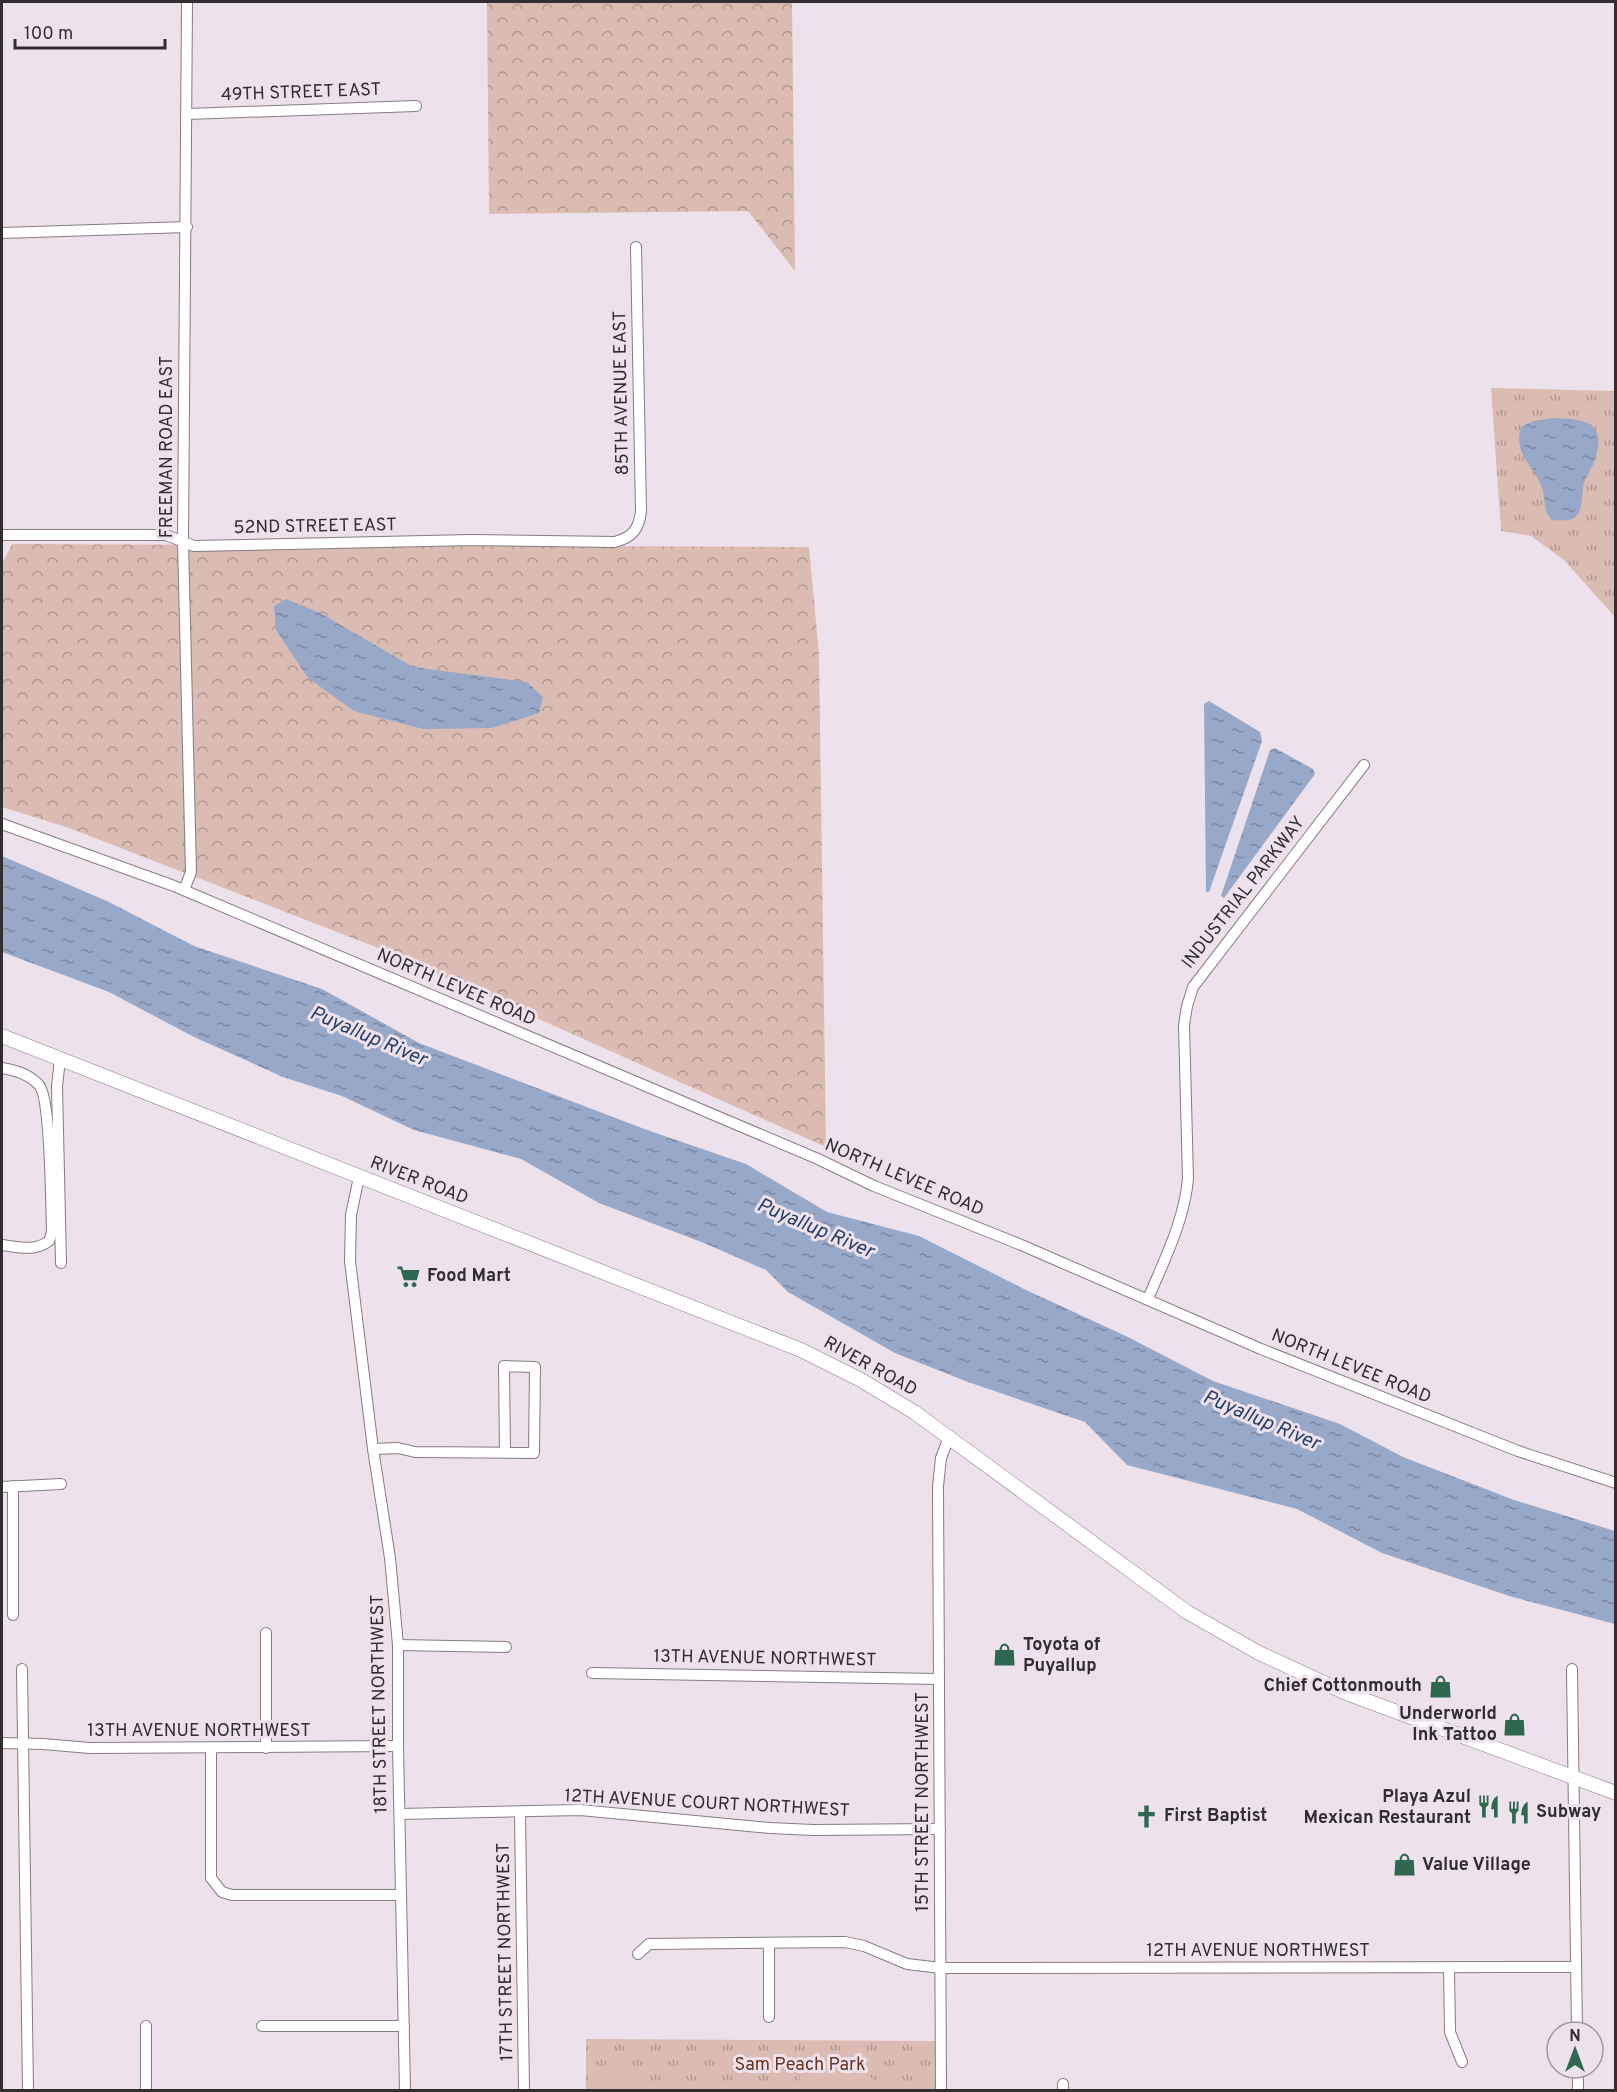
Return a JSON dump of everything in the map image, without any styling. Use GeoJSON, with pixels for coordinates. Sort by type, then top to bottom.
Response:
{"type":"FeatureCollection","features":[{"type":"Feature","properties":{"kind":"main road","name":"RIVER ROAD"},"geometry":{"type":"LineString","coordinates":[[2,1036],[801,1350],[883,1393],[949,1437],[1187,1612],[1259,1653],[1346,1693],[1616,1793]]}},
{"type":"Feature","properties":{"kind":"street","name":"FREEMAN ROAD EAST"},"geometry":{"type":"LineString","coordinates":[[184,890],[191,872],[183,541],[187,2]]}},
{"type":"Feature","properties":{"kind":"street","name":"49TH STREET EAST"},"geometry":{"type":"LineString","coordinates":[[187,114],[416,106]]}},
{"type":"Feature","properties":{"kind":"street"},"geometry":{"type":"LineString","coordinates":[[2,233],[187,228]]}},
{"type":"Feature","properties":{"kind":"street","name":"85TH AVENUE EAST"},"geometry":{"type":"LineString","coordinates":[[631,536],[637,529],[640,511],[636,247]]}},
{"type":"Feature","properties":{"kind":"street","name":"52ND STREET EAST"},"geometry":{"type":"LineString","coordinates":[[2,535],[166,535],[194,546],[471,540],[615,542],[631,536]]}},
{"type":"Feature","properties":{"kind":"street","name":"INDUSTRIAL PARKWAY"},"geometry":{"type":"LineString","coordinates":[[1148,1299],[1183,1215],[1186,1197],[1188,1179],[1184,1025],[1193,987],[1364,765]]}},
{"type":"Feature","properties":{"kind":"street","name":"NORTH LEVEE ROAD"},"geometry":{"type":"LineString","coordinates":[[2,824],[184,890],[1261,1349],[1480,1437],[1616,1483]]}},
{"type":"Feature","properties":{"kind":"street"},"geometry":{"type":"LineString","coordinates":[[60,1059],[57,1086],[61,1263]]}},
{"type":"Feature","properties":{"kind":"street"},"geometry":{"type":"LineString","coordinates":[[2,1068],[25,1074],[39,1084],[44,1092],[48,1112],[52,1232],[49,1241],[30,1249],[2,1245]]}},
{"type":"Feature","properties":{"kind":"street","name":"18TH STREET NORTHWEST"},"geometry":{"type":"LineString","coordinates":[[359,1177],[351,1215],[350,1261],[373,1449],[387,1532],[398,1645],[400,1895],[405,2091]]}},
{"type":"Feature","properties":{"kind":"street"},"geometry":{"type":"LineString","coordinates":[[373,1449],[398,1448],[415,1452],[505,1453],[534,1453],[535,1367],[504,1366],[505,1453]]}},
{"type":"Feature","properties":{"kind":"street","name":"15TH STREET NORTHWEST"},"geometry":{"type":"LineString","coordinates":[[941,2091],[938,1513],[939,1470],[949,1437]]}},
{"type":"Feature","properties":{"kind":"street"},"geometry":{"type":"LineString","coordinates":[[2,1487],[61,1484]]}},
{"type":"Feature","properties":{"kind":"street"},"geometry":{"type":"LineString","coordinates":[[13,1486],[13,1615]]}},
{"type":"Feature","properties":{"kind":"street"},"geometry":{"type":"LineString","coordinates":[[266,1633],[266,1748]]}},
{"type":"Feature","properties":{"kind":"street"},"geometry":{"type":"LineString","coordinates":[[398,1645],[506,1647]]}},
{"type":"Feature","properties":{"kind":"street"},"geometry":{"type":"LineString","coordinates":[[1572,1669],[1577,2020]]}},
{"type":"Feature","properties":{"kind":"street"},"geometry":{"type":"LineString","coordinates":[[22,1670],[28,2091]]}},
{"type":"Feature","properties":{"kind":"street","name":"13TH AVENUE NORTHWEST"},"geometry":{"type":"LineString","coordinates":[[591,1673],[939,1679]]}},
{"type":"Feature","properties":{"kind":"street","name":"13TH AVENUE NORTHWEST"},"geometry":{"type":"LineString","coordinates":[[2,1743],[76,1748],[398,1746]]}},
{"type":"Feature","properties":{"kind":"street"},"geometry":{"type":"LineString","coordinates":[[211,1748],[210,1870],[211,1878],[222,1893],[232,1895],[400,1895]]}},
{"type":"Feature","properties":{"kind":"street","name":"12TH AVENUE COURT NORTHWEST"},"geometry":{"type":"LineString","coordinates":[[400,1814],[580,1810],[770,1828],[940,1829]]}},
{"type":"Feature","properties":{"kind":"street","name":"17TH STREET NORTHWEST"},"geometry":{"type":"LineString","coordinates":[[520,1813],[524,2091]]}},
{"type":"Feature","properties":{"kind":"street","name":"12TH AVENUE NORTHWEST"},"geometry":{"type":"LineString","coordinates":[[638,1954],[650,1944],[845,1942],[864,1946],[907,1964],[941,1968],[1576,1967]]}},
{"type":"Feature","properties":{"kind":"street"},"geometry":{"type":"LineString","coordinates":[[769,1943],[769,2017]]}},
{"type":"Feature","properties":{"kind":"street"},"geometry":{"type":"LineString","coordinates":[[1449,1968],[1450,2032],[1461,2062]]}},
{"type":"Feature","properties":{"kind":"street"},"geometry":{"type":"LineString","coordinates":[[146,2026],[146,2091]]}},
{"type":"Feature","properties":{"kind":"street"},"geometry":{"type":"LineString","coordinates":[[262,2026],[404,2026]]}},
{"type":"Feature","properties":{"kind":"green space"},"geometry":{"type":"Polygon","coordinates":[[[487,2],[792,2],[795,271],[748,211],[489,214],[487,2]]]}},
{"type":"Feature","properties":{"kind":"green space"},"geometry":{"type":"Polygon","coordinates":[[[1491,388],[1615,391],[1615,617],[1564,560],[1531,536],[1501,531],[1491,388]]]}},
{"type":"Feature","properties":{"kind":"green space"},"geometry":{"type":"Polygon","coordinates":[[[12,544],[809,547],[819,654],[826,1147],[386,951],[69,828],[2,807],[2,564],[12,544]]]}},
{"type":"Feature","properties":{"kind":"green space","name":"Sam Peach Park"},"geometry":{"type":"Polygon","coordinates":[[[586,2039],[941,2041],[941,2090],[586,2090],[586,2039]]]}},
{"type":"Feature","properties":{"kind":"green space"},"geometry":{"type":"Polygon","coordinates":[[[799,2065],[837,2066],[868,2075],[884,2090],[800,2090],[799,2065]]]}},
{"type":"Feature","properties":{"kind":"green space"},"geometry":{"type":"Polygon","coordinates":[[[604,2067],[621,2069],[646,2080],[646,2090],[598,2090],[597,2074],[604,2067]]]}},
{"type":"Feature","properties":{"kind":"water"},"geometry":{"type":"Polygon","coordinates":[[[1554,418],[1585,422],[1596,431],[1598,439],[1598,449],[1584,483],[1579,511],[1574,518],[1568,520],[1551,519],[1548,516],[1540,483],[1519,444],[1521,427],[1533,421],[1554,418]]]}},
{"type":"Feature","properties":{"kind":"water"},"geometry":{"type":"Polygon","coordinates":[[[286,599],[320,613],[413,667],[527,682],[543,697],[539,713],[492,728],[423,729],[354,711],[308,678],[276,630],[274,606],[286,599]]]}},
{"type":"Feature","properties":{"kind":"water"},"geometry":{"type":"Polygon","coordinates":[[[1209,701],[1260,732],[1262,741],[1209,892],[1206,892],[1204,704],[1209,701]]]}},
{"type":"Feature","properties":{"kind":"water"},"geometry":{"type":"Polygon","coordinates":[[[1275,748],[1313,769],[1315,774],[1224,898],[1221,896],[1270,750],[1275,748]]]}},
{"type":"Feature","properties":{"kind":"water","name":"Puyallup River"},"geometry":{"type":"Polygon","coordinates":[[[2,856],[109,902],[194,946],[322,989],[419,1043],[647,1130],[746,1164],[827,1212],[919,1236],[1026,1290],[1128,1337],[1213,1381],[1340,1424],[1403,1457],[1514,1500],[1615,1531],[1615,1624],[1509,1596],[1382,1553],[1297,1509],[1127,1465],[1085,1422],[968,1382],[895,1353],[788,1292],[766,1270],[704,1243],[599,1203],[521,1159],[414,1130],[342,1096],[283,1077],[194,1037],[109,992],[2,952],[2,856]]]}},
{"type":"Feature","properties":{"kind":"place","name":"Food Mart"},"geometry":{"type":"Point","coordinates":[409,1276]}},
{"type":"Feature","properties":{"kind":"place","name":"Toyota of Puyallup"},"geometry":{"type":"Point","coordinates":[1005,1655]}},
{"type":"Feature","properties":{"kind":"place","name":"Chief Cottonmouth"},"geometry":{"type":"Point","coordinates":[1440,1686]}},
{"type":"Feature","properties":{"kind":"place","name":"Underworld Ink Tattoo"},"geometry":{"type":"Point","coordinates":[1515,1724]}},
{"type":"Feature","properties":{"kind":"place","name":"Playa Azul Mexican Restaurant"},"geometry":{"type":"Point","coordinates":[1489,1807]}},
{"type":"Feature","properties":{"kind":"place","name":"Subway"},"geometry":{"type":"Point","coordinates":[1518,1812]}},
{"type":"Feature","properties":{"kind":"place","name":"First Baptist"},"geometry":{"type":"Point","coordinates":[1146,1816]}},
{"type":"Feature","properties":{"kind":"place","name":"Value Village"},"geometry":{"type":"Point","coordinates":[1404,1865]}}]}
